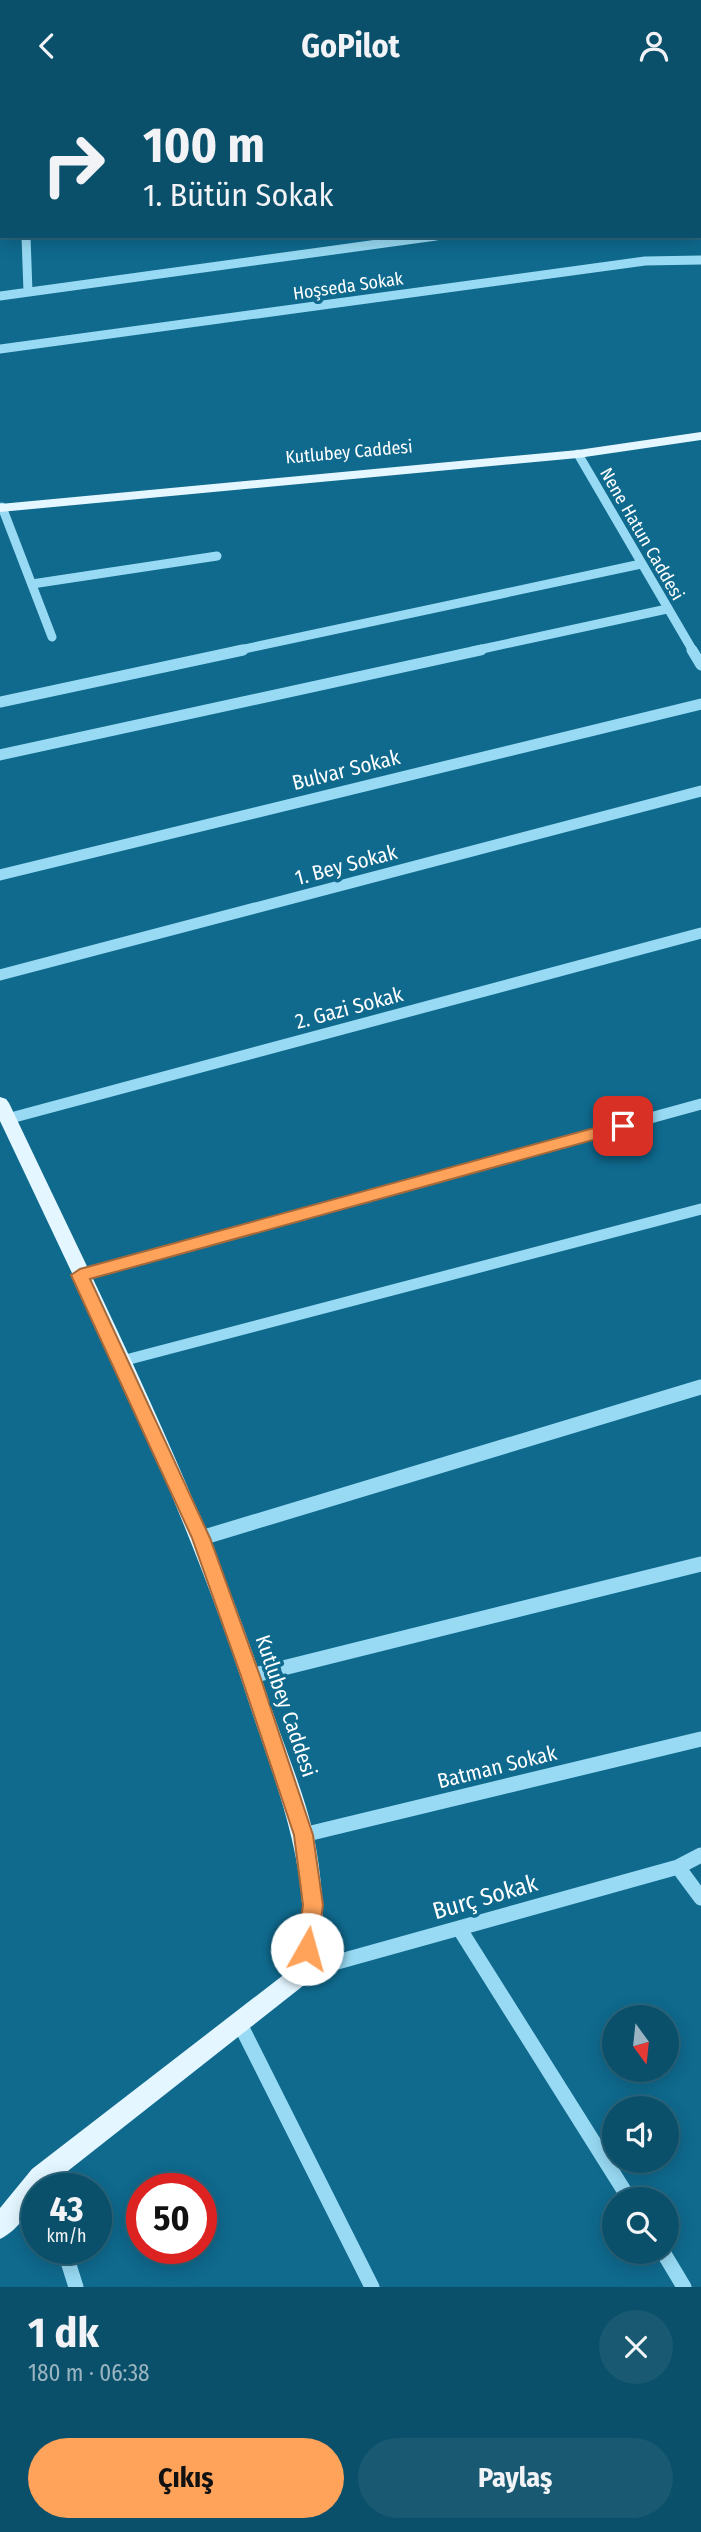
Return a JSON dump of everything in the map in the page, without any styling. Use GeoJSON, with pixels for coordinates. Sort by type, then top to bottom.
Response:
{"type":"FeatureCollection","features":[{"type":"Feature","properties":{"kind":"main road","name":"Kutlubey Caddesi"},"geometry":{"type":"LineString","coordinates":[[1,507],[578,454],[701,436]]}},
{"type":"Feature","properties":{"kind":"main road","name":"Kutlubey Caddesi"},"geometry":{"type":"LineString","coordinates":[[3,1111],[122,1361],[201,1538],[251,1676],[303,1835],[313,1905],[305,1971]]}},
{"type":"Feature","properties":{"kind":"main road"},"geometry":{"type":"LineString","coordinates":[[54,2173],[305,1971]]}},
{"type":"Feature","properties":{"kind":"main road"},"geometry":{"type":"LineString","coordinates":[[0,2227],[21,2205]]}},
{"type":"Feature","properties":{"kind":"street"},"geometry":{"type":"LineString","coordinates":[[26,238],[28,292]]}},
{"type":"Feature","properties":{"kind":"street"},"geometry":{"type":"LineString","coordinates":[[0,296],[421,238]]}},
{"type":"Feature","properties":{"kind":"street","name":"Hoşseda Sokak"},"geometry":{"type":"LineString","coordinates":[[0,349],[645,261],[701,260]]}},
{"type":"Feature","properties":{"kind":"street","name":"Nene Hatun Caddesi"},"geometry":{"type":"LineString","coordinates":[[578,454],[701,665]]}},
{"type":"Feature","properties":{"kind":"street"},"geometry":{"type":"LineString","coordinates":[[1,507],[52,637]]}},
{"type":"Feature","properties":{"kind":"street"},"geometry":{"type":"LineString","coordinates":[[32,584],[217,556]]}},
{"type":"Feature","properties":{"kind":"street"},"geometry":{"type":"LineString","coordinates":[[0,702],[641,564]]}},
{"type":"Feature","properties":{"kind":"street"},"geometry":{"type":"LineString","coordinates":[[0,755],[667,609]]}},
{"type":"Feature","properties":{"kind":"street","name":"Bulvar Sokak"},"geometry":{"type":"LineString","coordinates":[[0,875],[701,703]]}},
{"type":"Feature","properties":{"kind":"street","name":"1. Bey Sokak"},"geometry":{"type":"LineString","coordinates":[[0,975],[701,791]]}},
{"type":"Feature","properties":{"kind":"street","name":"2. Gazi Sokak"},"geometry":{"type":"LineString","coordinates":[[3,1111],[701,933]]}},
{"type":"Feature","properties":{"kind":"street"},"geometry":{"type":"LineString","coordinates":[[80,1275],[701,1104]]}},
{"type":"Feature","properties":{"kind":"street"},"geometry":{"type":"LineString","coordinates":[[122,1361],[701,1209]]}},
{"type":"Feature","properties":{"kind":"street"},"geometry":{"type":"LineString","coordinates":[[201,1538],[701,1387]]}},
{"type":"Feature","properties":{"kind":"street"},"geometry":{"type":"LineString","coordinates":[[251,1676],[701,1564]]}},
{"type":"Feature","properties":{"kind":"street","name":"Batman Sokak"},"geometry":{"type":"LineString","coordinates":[[303,1835],[701,1739]]}},
{"type":"Feature","properties":{"kind":"street","name":"Burç Sokak"},"geometry":{"type":"LineString","coordinates":[[305,1971],[678,1867],[701,1855]]}},
{"type":"Feature","properties":{"kind":"street"},"geometry":{"type":"LineString","coordinates":[[678,1867],[701,1898]]}},
{"type":"Feature","properties":{"kind":"street"},"geometry":{"type":"LineString","coordinates":[[458,1928],[621,2187]]}},
{"type":"Feature","properties":{"kind":"street"},"geometry":{"type":"LineString","coordinates":[[239,2022],[372,2287]]}},
{"type":"Feature","properties":{"kind":"street"},"geometry":{"type":"LineString","coordinates":[[69,2264],[76,2287]]}},
{"type":"Feature","properties":{"kind":"street"},"geometry":{"type":"LineString","coordinates":[[670,2264],[684,2287]]}},
{"type":"Feature","properties":{"kind":"route"},"geometry":{"type":"LineString","coordinates":[[307,1949],[313,1905],[303,1835],[251,1676],[201,1538],[122,1361],[80,1275],[623,1126]]}}]}
